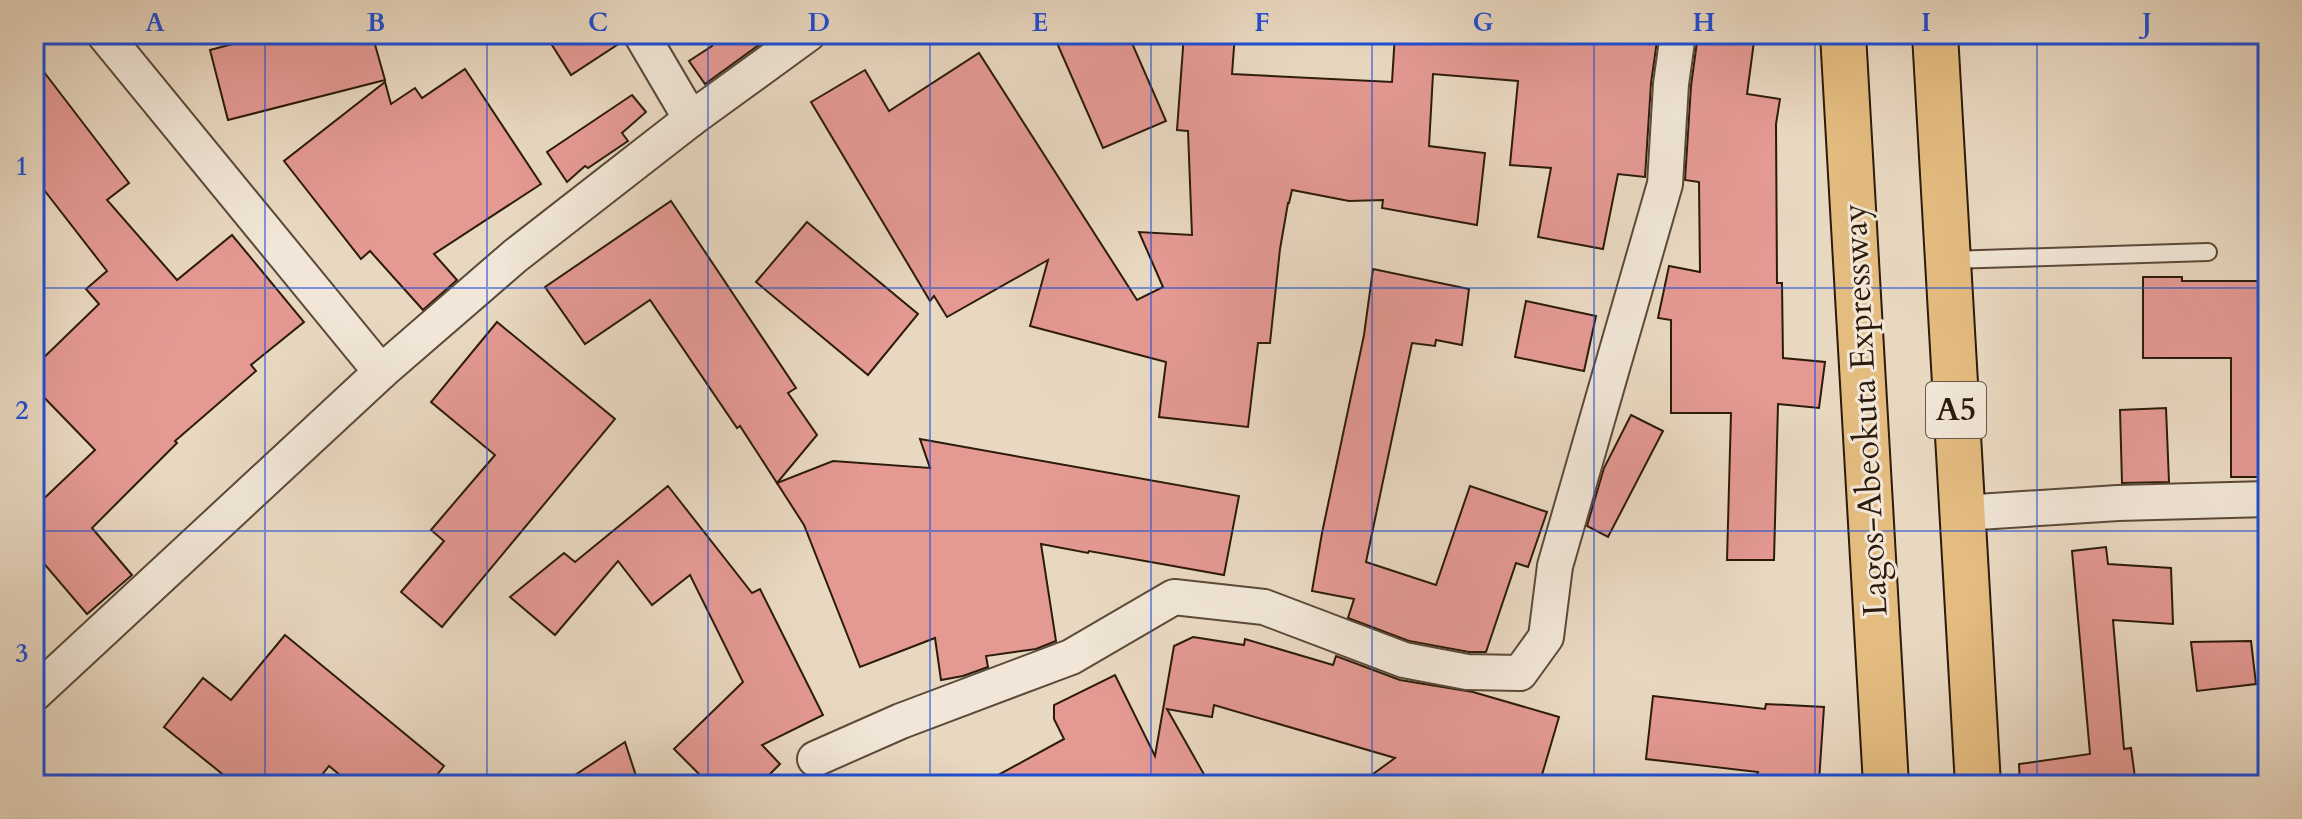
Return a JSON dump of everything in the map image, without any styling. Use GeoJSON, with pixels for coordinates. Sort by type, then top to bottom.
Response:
{"type":"FeatureCollection","features":[{"type":"Feature","properties":{"kind":"highway","name":"Lagos-Abeokuta Expressway"},"geometry":{"type":"LineString","coordinates":[[1843,34],[1886,785]]}},
{"type":"Feature","properties":{"kind":"highway","name":"A5"},"geometry":{"type":"LineString","coordinates":[[1935,34],[1978,785]]}},
{"type":"Feature","properties":{"kind":"street"},"geometry":{"type":"LineString","coordinates":[[104,34],[381,372]]}},
{"type":"Feature","properties":{"kind":"street"},"geometry":{"type":"LineString","coordinates":[[641,34],[691,119]]}},
{"type":"Feature","properties":{"kind":"street"},"geometry":{"type":"LineString","coordinates":[[34,694],[381,372],[515,256],[691,119],[808,34]]}},
{"type":"Feature","properties":{"kind":"street"},"geometry":{"type":"LineString","coordinates":[[815,759],[901,721],[1071,657],[1174,597],[1264,607],[1404,660],[1467,672],[1520,673],[1546,637],[1555,566],[1665,184],[1671,84],[1678,34]]}},
{"type":"Feature","properties":{"kind":"street"},"geometry":{"type":"LineString","coordinates":[[1962,513],[2118,503],[2268,499]]}},
{"type":"Feature","properties":{"kind":"lane"},"geometry":{"type":"LineString","coordinates":[[1947,260],[2208,252]]}},
{"type":"Feature","properties":{"kind":"building"},"geometry":{"type":"Polygon","coordinates":[[[270,34],[372,34],[385,80],[228,120],[210,50],[270,34]]]}},
{"type":"Feature","properties":{"kind":"building"},"geometry":{"type":"Polygon","coordinates":[[[545,34],[621,34],[623,41],[571,75],[545,34]]]}},
{"type":"Feature","properties":{"kind":"building"},"geometry":{"type":"Polygon","coordinates":[[[704,34],[774,34],[705,84],[689,61],[712,46],[704,34]]]}},
{"type":"Feature","properties":{"kind":"building"},"geometry":{"type":"Polygon","coordinates":[[[1053,34],[1128,34],[1166,121],[1103,148],[1053,34]]]}},
{"type":"Feature","properties":{"kind":"building"},"geometry":{"type":"Polygon","coordinates":[[[1184,34],[1235,34],[1232,74],[1392,82],[1395,34],[1658,34],[1651,83],[1645,177],[1618,174],[1603,249],[1538,237],[1551,168],[1510,165],[1518,81],[1433,74],[1429,146],[1485,153],[1477,225],[1382,208],[1383,200],[1349,201],[1292,190],[1280,249],[1270,343],[1258,343],[1248,427],[1159,417],[1166,362],[1030,326],[1048,260],[947,317],[934,296],[930,301],[811,102],[865,70],[889,111],[979,53],[1137,300],[1163,287],[1139,232],[1192,235],[1188,131],[1177,130],[1184,34]]]}},
{"type":"Feature","properties":{"kind":"building"},"geometry":{"type":"Polygon","coordinates":[[[1698,34],[1755,34],[1747,94],[1780,99],[1776,124],[1777,283],[1782,283],[1783,358],[1825,362],[1819,408],[1778,404],[1774,560],[1727,560],[1731,413],[1671,413],[1671,320],[1658,318],[1669,266],[1700,272],[1699,182],[1685,180],[1698,34]]]}},
{"type":"Feature","properties":{"kind":"building"},"geometry":{"type":"Polygon","coordinates":[[[34,59],[129,183],[107,200],[177,280],[232,235],[304,322],[251,365],[256,371],[175,441],[177,443],[92,528],[132,575],[87,614],[34,552],[34,508],[95,450],[34,387],[34,367],[99,304],[86,289],[107,271],[34,177],[34,59]]]}},
{"type":"Feature","properties":{"kind":"building"},"geometry":{"type":"Polygon","coordinates":[[[465,69],[541,184],[434,254],[457,280],[423,310],[370,251],[361,259],[284,161],[385,82],[391,104],[415,88],[422,98],[465,69]]]}},
{"type":"Feature","properties":{"kind":"building"},"geometry":{"type":"Polygon","coordinates":[[[632,95],[646,112],[622,133],[628,141],[588,168],[585,166],[567,182],[547,152],[632,95]]]}},
{"type":"Feature","properties":{"kind":"building"},"geometry":{"type":"Polygon","coordinates":[[[671,201],[796,388],[788,393],[817,435],[777,483],[650,300],[585,344],[545,287],[671,201]]]}},
{"type":"Feature","properties":{"kind":"building"},"geometry":{"type":"Polygon","coordinates":[[[807,222],[918,314],[868,375],[756,282],[807,222]]]}},
{"type":"Feature","properties":{"kind":"building"},"geometry":{"type":"Polygon","coordinates":[[[1373,269],[1469,289],[1462,345],[1436,340],[1435,346],[1412,343],[1366,562],[1436,585],[1470,486],[1547,512],[1528,567],[1516,563],[1486,652],[1469,652],[1409,641],[1348,618],[1354,599],[1312,591],[1364,335],[1373,269]]]}},
{"type":"Feature","properties":{"kind":"building"},"geometry":{"type":"Polygon","coordinates":[[[2143,277],[2182,277],[2182,281],[2268,281],[2268,477],[2231,477],[2231,358],[2143,358],[2143,277]]]}},
{"type":"Feature","properties":{"kind":"building"},"geometry":{"type":"Polygon","coordinates":[[[1526,301],[1596,316],[1584,371],[1515,357],[1526,301]]]}},
{"type":"Feature","properties":{"kind":"building"},"geometry":{"type":"Polygon","coordinates":[[[497,322],[615,419],[442,627],[401,592],[444,541],[431,530],[495,455],[431,402],[497,322]]]}},
{"type":"Feature","properties":{"kind":"building"},"geometry":{"type":"Polygon","coordinates":[[[2166,408],[2169,482],[2122,483],[2120,410],[2166,408]]]}},
{"type":"Feature","properties":{"kind":"building"},"geometry":{"type":"Polygon","coordinates":[[[1631,415],[1663,431],[1608,537],[1587,526],[1604,468],[1631,415]]]}},
{"type":"Feature","properties":{"kind":"building"},"geometry":{"type":"Polygon","coordinates":[[[920,439],[1239,496],[1224,575],[1041,544],[1056,641],[1036,649],[986,656],[988,667],[941,680],[935,638],[860,667],[804,525],[777,483],[833,461],[930,468],[920,439]]]}},
{"type":"Feature","properties":{"kind":"building"},"geometry":{"type":"Polygon","coordinates":[[[668,486],[752,593],[760,589],[823,715],[762,745],[780,764],[759,785],[710,785],[674,749],[743,682],[690,575],[652,605],[618,561],[555,635],[510,597],[564,553],[575,562],[668,486]]]}},
{"type":"Feature","properties":{"kind":"building"},"geometry":{"type":"Polygon","coordinates":[[[2106,547],[2108,564],[2171,568],[2173,624],[2113,620],[2124,749],[2131,748],[2136,785],[2020,785],[2019,764],[2090,754],[2072,551],[2106,547]]]}},
{"type":"Feature","properties":{"kind":"building"},"geometry":{"type":"Polygon","coordinates":[[[285,635],[444,766],[429,785],[352,785],[329,766],[314,785],[236,785],[164,727],[203,678],[231,700],[285,635]]]}},
{"type":"Feature","properties":{"kind":"building"},"geometry":{"type":"Polygon","coordinates":[[[1193,637],[1244,645],[1245,639],[1333,665],[1336,656],[1400,680],[1473,692],[1559,717],[1539,785],[1358,785],[1395,758],[1214,705],[1212,717],[1167,709],[1210,785],[980,785],[1064,739],[1054,719],[1054,705],[1115,675],[1155,756],[1174,646],[1193,637]]]}},
{"type":"Feature","properties":{"kind":"building"},"geometry":{"type":"Polygon","coordinates":[[[2251,641],[2256,684],[2197,691],[2191,642],[2251,641]]]}},
{"type":"Feature","properties":{"kind":"building"},"geometry":{"type":"Polygon","coordinates":[[[1653,696],[1765,709],[1766,704],[1824,707],[1819,781],[1646,759],[1653,696]]]}},
{"type":"Feature","properties":{"kind":"building"},"geometry":{"type":"Polygon","coordinates":[[[625,742],[639,785],[560,785],[625,742]]]}}]}
